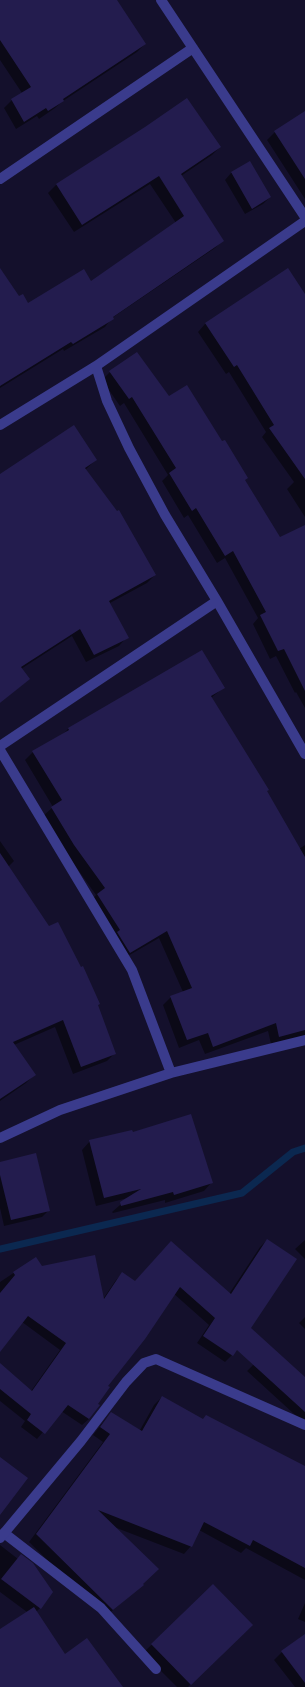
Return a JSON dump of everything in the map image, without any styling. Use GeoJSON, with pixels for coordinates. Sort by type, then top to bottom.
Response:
{"type":"FeatureCollection","features":[{"type":"Feature","properties":{"kind":"street"},"geometry":{"type":"LineString","coordinates":[[161,0],[305,218]]}},
{"type":"Feature","properties":{"kind":"street"},"geometry":{"type":"LineString","coordinates":[[0,179],[193,48]]}},
{"type":"Feature","properties":{"kind":"street"},"geometry":{"type":"LineString","coordinates":[[0,425],[96,366],[305,221]]}},
{"type":"Feature","properties":{"kind":"street"},"geometry":{"type":"LineString","coordinates":[[96,366],[107,401],[129,448],[165,516],[218,601],[305,754]]}},
{"type":"Feature","properties":{"kind":"street"},"geometry":{"type":"LineString","coordinates":[[0,746],[218,601]]}},
{"type":"Feature","properties":{"kind":"street"},"geometry":{"type":"LineString","coordinates":[[0,750],[132,970],[171,1073]]}},
{"type":"Feature","properties":{"kind":"street"},"geometry":{"type":"LineString","coordinates":[[0,1138],[60,1110],[171,1073],[305,1040]]}},
{"type":"Feature","properties":{"kind":"street"},"geometry":{"type":"LineString","coordinates":[[156,1669],[100,1608],[2,1535],[81,1441],[126,1382],[144,1363],[156,1359],[305,1425]]}},
{"type":"Feature","properties":{"kind":"building"},"geometry":{"type":"Polygon","coordinates":[[[0,0],[117,0],[146,44],[63,99],[64,101],[48,111],[46,108],[24,122],[11,99],[31,87],[0,40],[0,0]]]}},
{"type":"Feature","properties":{"kind":"building"},"geometry":{"type":"Polygon","coordinates":[[[187,98],[221,147],[181,174],[224,241],[113,317],[114,319],[73,344],[71,342],[0,386],[0,268],[19,296],[23,294],[28,303],[84,269],[91,281],[184,216],[159,176],[82,225],[56,184],[187,98]]]}},
{"type":"Feature","properties":{"kind":"building"},"geometry":{"type":"Polygon","coordinates":[[[305,111],[305,179],[274,131],[305,111]]]}},
{"type":"Feature","properties":{"kind":"building"},"geometry":{"type":"Polygon","coordinates":[[[250,161],[271,197],[252,209],[231,172],[250,161]]]}},
{"type":"Feature","properties":{"kind":"building"},"geometry":{"type":"Polygon","coordinates":[[[288,268],[305,294],[305,479],[269,428],[274,425],[237,365],[234,367],[205,323],[288,268]]]}},
{"type":"Feature","properties":{"kind":"building"},"geometry":{"type":"Polygon","coordinates":[[[137,352],[169,396],[187,385],[222,441],[225,440],[248,478],[245,480],[280,537],[305,525],[305,691],[284,649],[278,651],[260,615],[266,612],[233,551],[225,556],[196,508],[192,511],[169,473],[176,468],[132,397],[129,399],[109,371],[137,352]]]}},
{"type":"Feature","properties":{"kind":"building"},"geometry":{"type":"Polygon","coordinates":[[[74,425],[97,460],[85,468],[117,511],[119,510],[156,575],[109,601],[129,638],[94,655],[80,629],[21,667],[30,679],[0,703],[0,474],[74,425]]]}},
{"type":"Feature","properties":{"kind":"building"},"geometry":{"type":"Polygon","coordinates":[[[202,650],[225,688],[211,696],[269,790],[267,791],[305,857],[305,1030],[279,1037],[276,1023],[213,1047],[208,1033],[187,1040],[170,996],[192,988],[167,931],[130,953],[117,932],[120,930],[97,894],[105,888],[74,845],[51,807],[62,800],[32,751],[69,730],[68,728],[202,650]]]}},
{"type":"Feature","properties":{"kind":"building"},"geometry":{"type":"Polygon","coordinates":[[[0,853],[49,926],[58,922],[81,967],[83,966],[100,1004],[98,1005],[116,1054],[81,1067],[63,1020],[13,1042],[36,1075],[0,1099],[0,853]]]}},
{"type":"Feature","properties":{"kind":"building"},"geometry":{"type":"Polygon","coordinates":[[[191,1114],[213,1183],[174,1195],[173,1192],[121,1206],[120,1202],[141,1189],[104,1198],[89,1140],[132,1130],[133,1132],[191,1114]]]}},
{"type":"Feature","properties":{"kind":"building"},"geometry":{"type":"Polygon","coordinates":[[[36,1153],[50,1211],[11,1220],[0,1175],[0,1162],[36,1153]]]}},
{"type":"Feature","properties":{"kind":"building"},"geometry":{"type":"Polygon","coordinates":[[[267,1239],[297,1259],[251,1328],[305,1377],[305,1412],[237,1350],[233,1356],[203,1336],[215,1318],[180,1287],[145,1339],[108,1386],[110,1387],[98,1404],[100,1405],[89,1419],[68,1405],[45,1434],[27,1420],[31,1414],[0,1389],[0,1363],[32,1391],[66,1343],[28,1316],[0,1352],[0,1293],[15,1275],[13,1272],[36,1257],[42,1266],[95,1255],[104,1299],[122,1272],[135,1281],[171,1241],[231,1294],[267,1239]]]}},
{"type":"Feature","properties":{"kind":"building"},"geometry":{"type":"Polygon","coordinates":[[[162,1396],[203,1419],[206,1415],[305,1466],[305,1568],[253,1540],[250,1546],[204,1522],[192,1547],[98,1510],[159,1569],[143,1584],[144,1585],[113,1610],[36,1534],[110,1434],[100,1427],[111,1412],[142,1431],[162,1396]]]}},
{"type":"Feature","properties":{"kind":"building"},"geometry":{"type":"Polygon","coordinates":[[[0,1457],[28,1478],[0,1515],[0,1457]]]}},
{"type":"Feature","properties":{"kind":"building"},"geometry":{"type":"Polygon","coordinates":[[[21,1554],[33,1563],[53,1592],[41,1609],[1,1579],[21,1554]]]}},
{"type":"Feature","properties":{"kind":"building"},"geometry":{"type":"Polygon","coordinates":[[[213,1584],[253,1625],[191,1685],[151,1644],[213,1584]]]}},
{"type":"Feature","properties":{"kind":"building"},"geometry":{"type":"Polygon","coordinates":[[[34,1607],[65,1654],[87,1638],[123,1687],[0,1687],[0,1629],[34,1607]]]}},
{"type":"Feature","properties":{"kind":"building"},"geometry":{"type":"Polygon","coordinates":[[[305,1634],[305,1683],[281,1651],[305,1634]]]}},
{"type":"Feature","properties":{"kind":"waterway"},"geometry":{"type":"LineString","coordinates":[[0,1249],[242,1193],[293,1152],[305,1148]]}}]}
